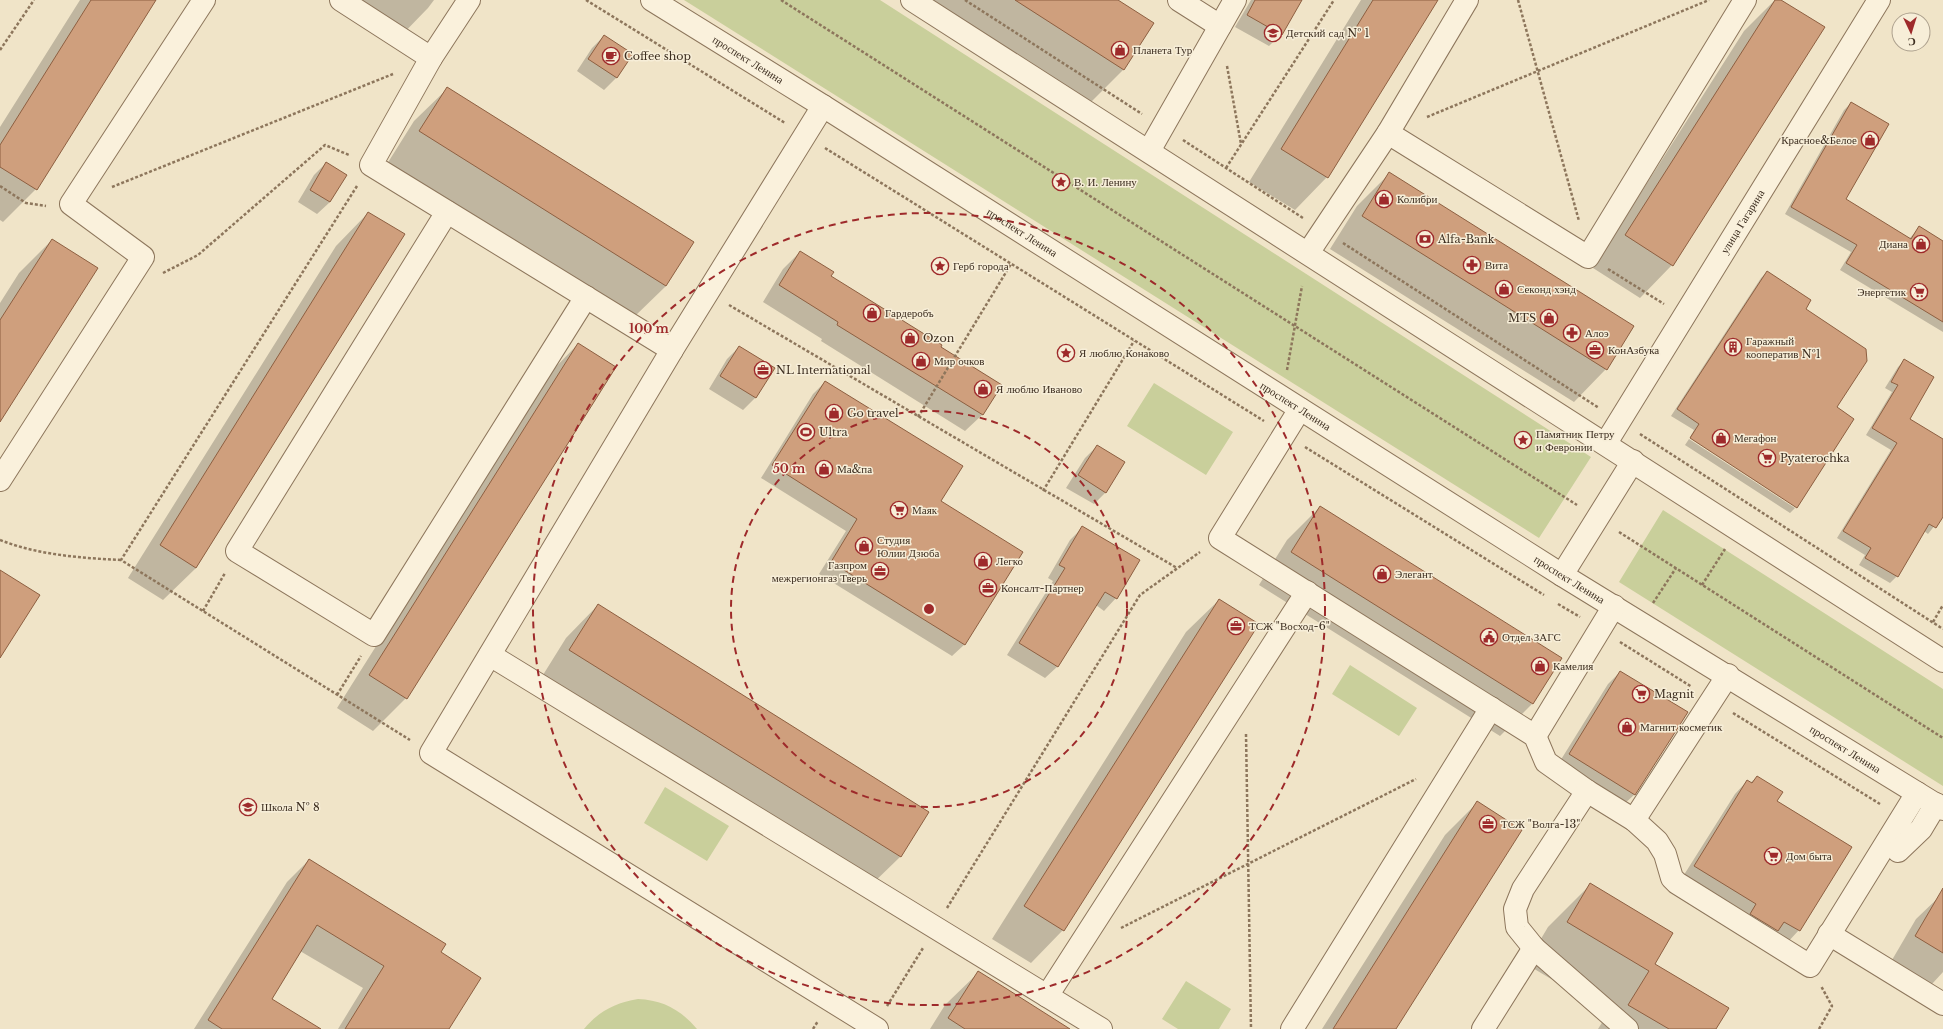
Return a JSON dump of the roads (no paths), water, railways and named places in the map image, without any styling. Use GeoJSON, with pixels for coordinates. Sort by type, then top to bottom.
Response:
{"type":"FeatureCollection","features":[{"type":"Feature","properties":{"kind":"street"},"geometry":{"type":"LineString","coordinates":[[0,480],[142,256],[71,204],[204,0]]}},
{"type":"Feature","properties":{"kind":"street"},"geometry":{"type":"LineString","coordinates":[[341,0],[431,58]]}},
{"type":"Feature","properties":{"kind":"street"},"geometry":{"type":"LineString","coordinates":[[468,0],[431,58],[371,165],[672,350]]}},
{"type":"Feature","properties":{"kind":"street","name":"проспект Ленина"},"geometry":{"type":"LineString","coordinates":[[652,0],[823,106],[1562,574],[1939,806]]}},
{"type":"Feature","properties":{"kind":"street"},"geometry":{"type":"LineString","coordinates":[[912,0],[1606,443],[1943,661]]}},
{"type":"Feature","properties":{"kind":"street"},"geometry":{"type":"LineString","coordinates":[[1179,0],[1220,26]]}},
{"type":"Feature","properties":{"kind":"street"},"geometry":{"type":"LineString","coordinates":[[1149,151],[1235,0]]}},
{"type":"Feature","properties":{"kind":"street"},"geometry":{"type":"LineString","coordinates":[[1308,253],[1388,133],[1468,0]]}},
{"type":"Feature","properties":{"kind":"street"},"geometry":{"type":"LineString","coordinates":[[1388,133],[1588,257],[1745,0]]}},
{"type":"Feature","properties":{"kind":"street","name":"улица Гагарина"},"geometry":{"type":"LineString","coordinates":[[1606,443],[1879,0]]}},
{"type":"Feature","properties":{"kind":"street"},"geometry":{"type":"LineString","coordinates":[[823,106],[707,292],[431,753],[876,1028]]}},
{"type":"Feature","properties":{"kind":"street"},"geometry":{"type":"LineString","coordinates":[[447,212],[237,552],[374,635],[586,297]]}},
{"type":"Feature","properties":{"kind":"street"},"geometry":{"type":"LineString","coordinates":[[1300,409],[1220,538],[1535,736],[1546,762],[1587,791],[1634,820],[1657,841],[1665,854],[1672,878],[1677,883],[1810,966],[1917,792]]}},
{"type":"Feature","properties":{"kind":"street"},"geometry":{"type":"LineString","coordinates":[[1562,574],[1632,460]]}},
{"type":"Feature","properties":{"kind":"street"},"geometry":{"type":"LineString","coordinates":[[1048,996],[1307,592]]}},
{"type":"Feature","properties":{"kind":"street"},"geometry":{"type":"LineString","coordinates":[[1535,736],[1614,606]]}},
{"type":"Feature","properties":{"kind":"street"},"geometry":{"type":"LineString","coordinates":[[490,655],[1102,1029]]}},
{"type":"Feature","properties":{"kind":"street"},"geometry":{"type":"LineString","coordinates":[[1634,820],[1728,676]]}},
{"type":"Feature","properties":{"kind":"street"},"geometry":{"type":"LineString","coordinates":[[1292,1029],[1491,708]]}},
{"type":"Feature","properties":{"kind":"street"},"geometry":{"type":"LineString","coordinates":[[1587,791],[1523,889],[1515,908],[1517,927],[1534,948],[1627,1029]]}},
{"type":"Feature","properties":{"kind":"street"},"geometry":{"type":"LineString","coordinates":[[1898,851],[1920,829],[1939,806]]}},
{"type":"Feature","properties":{"kind":"street"},"geometry":{"type":"LineString","coordinates":[[1829,934],[1943,1004]]}},
{"type":"Feature","properties":{"kind":"street"},"geometry":{"type":"LineString","coordinates":[[1482,1029],[1534,948]]}},
{"type":"Feature","properties":{"kind":"place","name":"Детский сад № 1"},"geometry":{"type":"Point","coordinates":[1273,33]}},
{"type":"Feature","properties":{"kind":"place","name":"Планета Тур"},"geometry":{"type":"Point","coordinates":[1120,50]}},
{"type":"Feature","properties":{"kind":"place","name":"Coffee shop"},"geometry":{"type":"Point","coordinates":[611,56]}},
{"type":"Feature","properties":{"kind":"place","name":"Красное&Белое"},"geometry":{"type":"Point","coordinates":[1870,140]}},
{"type":"Feature","properties":{"kind":"place","name":"В. И. Ленину"},"geometry":{"type":"Point","coordinates":[1061,182]}},
{"type":"Feature","properties":{"kind":"place","name":"Колибри"},"geometry":{"type":"Point","coordinates":[1384,199]}},
{"type":"Feature","properties":{"kind":"place","name":"Alfa-Bank"},"geometry":{"type":"Point","coordinates":[1425,239]}},
{"type":"Feature","properties":{"kind":"place","name":"Диана"},"geometry":{"type":"Point","coordinates":[1921,244]}},
{"type":"Feature","properties":{"kind":"place","name":"Вита"},"geometry":{"type":"Point","coordinates":[1472,265]}},
{"type":"Feature","properties":{"kind":"place","name":"Герб города"},"geometry":{"type":"Point","coordinates":[940,266]}},
{"type":"Feature","properties":{"kind":"place","name":"Секонд хэнд"},"geometry":{"type":"Point","coordinates":[1504,289]}},
{"type":"Feature","properties":{"kind":"place","name":"Энергетик"},"geometry":{"type":"Point","coordinates":[1919,292]}},
{"type":"Feature","properties":{"kind":"place","name":"Гардеробъ"},"geometry":{"type":"Point","coordinates":[872,313]}},
{"type":"Feature","properties":{"kind":"place","name":"MTS"},"geometry":{"type":"Point","coordinates":[1549,318]}},
{"type":"Feature","properties":{"kind":"place","name":"Алоэ"},"geometry":{"type":"Point","coordinates":[1572,333]}},
{"type":"Feature","properties":{"kind":"place","name":"Ozon"},"geometry":{"type":"Point","coordinates":[910,338]}},
{"type":"Feature","properties":{"kind":"place","name":"Гаражный кооператив №1"},"geometry":{"type":"Point","coordinates":[1733,347]}},
{"type":"Feature","properties":{"kind":"place","name":"КонАзбука"},"geometry":{"type":"Point","coordinates":[1595,350]}},
{"type":"Feature","properties":{"kind":"place","name":"Я люблю Конаково"},"geometry":{"type":"Point","coordinates":[1066,353]}},
{"type":"Feature","properties":{"kind":"place","name":"Мир очков"},"geometry":{"type":"Point","coordinates":[921,361]}},
{"type":"Feature","properties":{"kind":"place","name":"NL International"},"geometry":{"type":"Point","coordinates":[763,370]}},
{"type":"Feature","properties":{"kind":"place","name":"Я люблю Иваново"},"geometry":{"type":"Point","coordinates":[983,389]}},
{"type":"Feature","properties":{"kind":"place","name":"Go travel"},"geometry":{"type":"Point","coordinates":[834,413]}},
{"type":"Feature","properties":{"kind":"place","name":"Ultra"},"geometry":{"type":"Point","coordinates":[806,432]}},
{"type":"Feature","properties":{"kind":"place","name":"Мегафон"},"geometry":{"type":"Point","coordinates":[1721,438]}},
{"type":"Feature","properties":{"kind":"place","name":"Памятник Петру и Февронии"},"geometry":{"type":"Point","coordinates":[1523,440]}},
{"type":"Feature","properties":{"kind":"place","name":"Pyaterochka"},"geometry":{"type":"Point","coordinates":[1767,458]}},
{"type":"Feature","properties":{"kind":"place","name":"Ма&па"},"geometry":{"type":"Point","coordinates":[824,469]}},
{"type":"Feature","properties":{"kind":"place","name":"Маяк"},"geometry":{"type":"Point","coordinates":[899,510]}},
{"type":"Feature","properties":{"kind":"place","name":"Студия Юлии Дзюба"},"geometry":{"type":"Point","coordinates":[864,546]}},
{"type":"Feature","properties":{"kind":"place","name":"Легко"},"geometry":{"type":"Point","coordinates":[983,561]}},
{"type":"Feature","properties":{"kind":"place","name":"Газпром межрегионгаз Тверь"},"geometry":{"type":"Point","coordinates":[880,571]}},
{"type":"Feature","properties":{"kind":"place","name":"Элегант"},"geometry":{"type":"Point","coordinates":[1382,574]}},
{"type":"Feature","properties":{"kind":"place","name":"Консалт-Партнер"},"geometry":{"type":"Point","coordinates":[988,588]}},
{"type":"Feature","properties":{"kind":"place","name":"ТСЖ \"Восход-6\""},"geometry":{"type":"Point","coordinates":[1236,626]}},
{"type":"Feature","properties":{"kind":"place","name":"Отдел ЗАГС"},"geometry":{"type":"Point","coordinates":[1489,637]}},
{"type":"Feature","properties":{"kind":"place","name":"Камелия"},"geometry":{"type":"Point","coordinates":[1540,666]}},
{"type":"Feature","properties":{"kind":"place","name":"Magnit"},"geometry":{"type":"Point","coordinates":[1641,694]}},
{"type":"Feature","properties":{"kind":"place","name":"Магнит косметик"},"geometry":{"type":"Point","coordinates":[1627,727]}},
{"type":"Feature","properties":{"kind":"place","name":"Школа № 8"},"geometry":{"type":"Point","coordinates":[248,807]}},
{"type":"Feature","properties":{"kind":"place","name":"ТСЖ \"Волга-13\""},"geometry":{"type":"Point","coordinates":[1488,824]}},
{"type":"Feature","properties":{"kind":"place","name":"Дом быта"},"geometry":{"type":"Point","coordinates":[1773,856]}}]}
